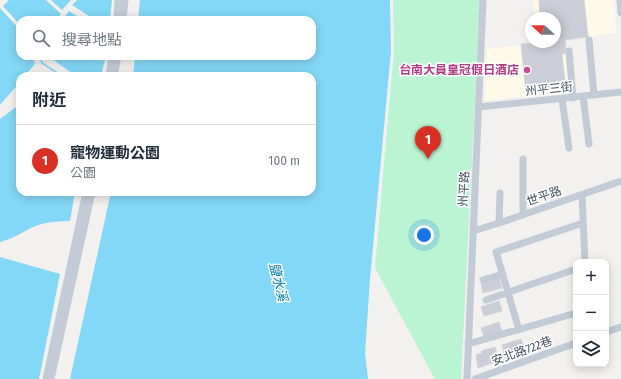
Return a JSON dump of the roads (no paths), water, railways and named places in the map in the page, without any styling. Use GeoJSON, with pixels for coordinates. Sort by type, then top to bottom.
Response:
{"type":"FeatureCollection","features":[{"type":"Feature","properties":{"kind":"street"},"geometry":{"type":"LineString","coordinates":[[117,16],[118,0]]}},
{"type":"Feature","properties":{"kind":"street"},"geometry":{"type":"LineString","coordinates":[[123,16],[125,0]]}},
{"type":"Feature","properties":{"kind":"street","name":"州平路"},"geometry":{"type":"LineString","coordinates":[[467,379],[484,0]]}},
{"type":"Feature","properties":{"kind":"street"},"geometry":{"type":"LineString","coordinates":[[620,0],[621,13]]}},
{"type":"Feature","properties":{"kind":"street"},"geometry":{"type":"LineString","coordinates":[[589,40],[594,95]]}},
{"type":"Feature","properties":{"kind":"street"},"geometry":{"type":"LineString","coordinates":[[569,51],[574,98]]}},
{"type":"Feature","properties":{"kind":"street"},"geometry":{"type":"LineString","coordinates":[[110,72],[111,60]]}},
{"type":"Feature","properties":{"kind":"street"},"geometry":{"type":"LineString","coordinates":[[115,72],[117,60]]}},
{"type":"Feature","properties":{"kind":"street","name":"州平三街"},"geometry":{"type":"LineString","coordinates":[[479,107],[621,92]]}},
{"type":"Feature","properties":{"kind":"street"},"geometry":{"type":"LineString","coordinates":[[583,96],[589,144]]}},
{"type":"Feature","properties":{"kind":"street"},"geometry":{"type":"LineString","coordinates":[[562,99],[569,148]]}},
{"type":"Feature","properties":{"kind":"street"},"geometry":{"type":"LineString","coordinates":[[523,159],[523,215]]}},
{"type":"Feature","properties":{"kind":"street","name":"世平路"},"geometry":{"type":"LineString","coordinates":[[473,231],[621,181]]}},
{"type":"Feature","properties":{"kind":"street"},"geometry":{"type":"LineString","coordinates":[[499,223],[500,193]]}},
{"type":"Feature","properties":{"kind":"street"},"geometry":{"type":"LineString","coordinates":[[582,195],[585,259]]}},
{"type":"Feature","properties":{"kind":"street"},"geometry":{"type":"LineString","coordinates":[[46,379],[85,196]]}},
{"type":"Feature","properties":{"kind":"street"},"geometry":{"type":"LineString","coordinates":[[52,379],[91,196]]}},
{"type":"Feature","properties":{"kind":"street"},"geometry":{"type":"LineString","coordinates":[[519,330],[496,252],[583,223]]}},
{"type":"Feature","properties":{"kind":"street"},"geometry":{"type":"LineString","coordinates":[[486,300],[573,270]]}},
{"type":"Feature","properties":{"kind":"street"},"geometry":{"type":"LineString","coordinates":[[483,280],[502,274]]}},
{"type":"Feature","properties":{"kind":"street"},"geometry":{"type":"LineString","coordinates":[[468,344],[573,314]]}},
{"type":"Feature","properties":{"kind":"street"},"geometry":{"type":"LineString","coordinates":[[609,331],[621,327]]}},
{"type":"Feature","properties":{"kind":"street","name":"安北路722巷"},"geometry":{"type":"LineString","coordinates":[[475,379],[573,344]]}},
{"type":"Feature","properties":{"kind":"water"},"geometry":{"type":"Polygon","coordinates":[[[9,0],[46,0],[61,14],[59,16],[16,16],[16,21],[3,6],[9,0]]]}},
{"type":"Feature","properties":{"kind":"water"},"geometry":{"type":"Polygon","coordinates":[[[51,0],[71,0],[62,10],[51,0]]]}},
{"type":"Feature","properties":{"kind":"water"},"geometry":{"type":"Polygon","coordinates":[[[77,0],[112,0],[110,16],[89,16],[72,5],[77,0]]]}},
{"type":"Feature","properties":{"kind":"water","name":"鹽水溪"},"geometry":{"type":"Polygon","coordinates":[[[140,0],[390,0],[391,51],[370,279],[365,353],[368,379],[70,379],[110,196],[316,196],[316,72],[133,72],[135,60],[316,60],[316,16],[138,16],[140,0]]]}},
{"type":"Feature","properties":{"kind":"water"},"geometry":{"type":"Polygon","coordinates":[[[0,8],[16,26],[16,60],[34,60],[35,64],[28,72],[16,72],[16,87],[0,105],[0,8]]]}},
{"type":"Feature","properties":{"kind":"water"},"geometry":{"type":"Polygon","coordinates":[[[69,11],[77,16],[65,16],[69,11]]]}},
{"type":"Feature","properties":{"kind":"water"},"geometry":{"type":"Polygon","coordinates":[[[53,60],[105,60],[102,72],[70,72],[53,60]]]}},
{"type":"Feature","properties":{"kind":"water"},"geometry":{"type":"Polygon","coordinates":[[[16,107],[16,196],[74,196],[70,221],[38,225],[10,239],[0,242],[0,119],[16,107]]]}},
{"type":"Feature","properties":{"kind":"water"},"geometry":{"type":"Polygon","coordinates":[[[0,257],[60,274],[39,379],[0,379],[0,257]]]}},
{"type":"Feature","properties":{"kind":"waterway"},"geometry":{"type":"LineString","coordinates":[[41,60],[42,63],[56,72]]}},
{"type":"Feature","properties":{"kind":"place","name":"台南大員皇冠假日酒店"},"geometry":{"type":"Point","coordinates":[527,70]}},
{"type":"Feature","properties":{"kind":"place","name":"寵物運動公園"},"geometry":{"type":"Point","coordinates":[428,159]}}]}
